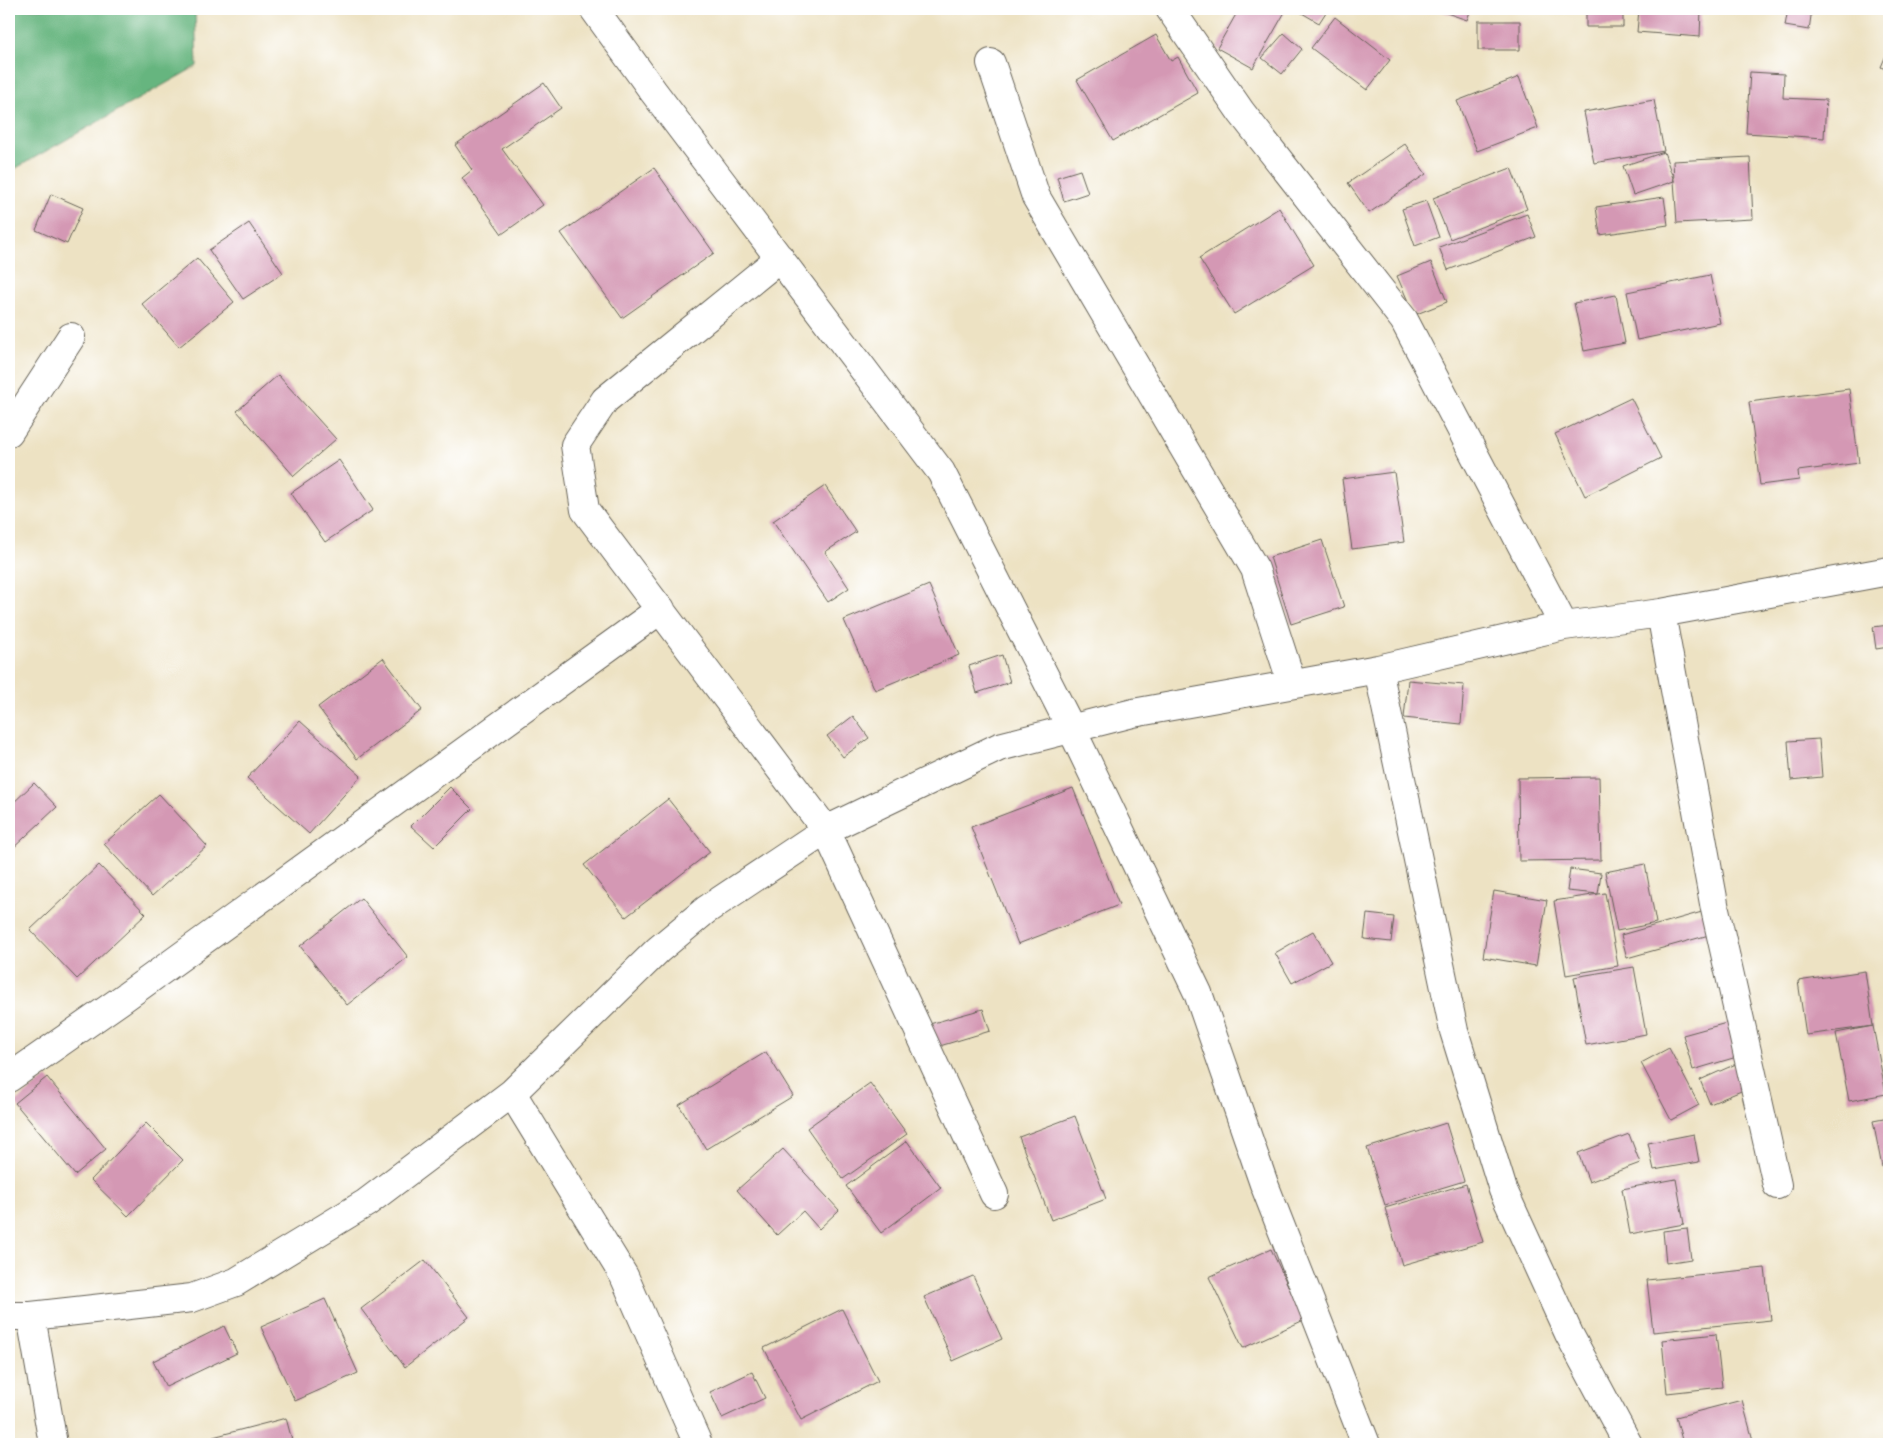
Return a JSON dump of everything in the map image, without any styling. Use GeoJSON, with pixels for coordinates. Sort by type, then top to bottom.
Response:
{"type":"FeatureCollection","features":[{"type":"Feature","properties":{"kind":"street"},"geometry":{"type":"LineString","coordinates":[[594,9],[653,91],[941,472],[1071,728],[1198,993],[1264,1184],[1366,1444]]}},
{"type":"Feature","properties":{"kind":"street"},"geometry":{"type":"LineString","coordinates":[[1170,9],[1241,112],[1404,320],[1564,626]]}},
{"type":"Feature","properties":{"kind":"street"},"geometry":{"type":"LineString","coordinates":[[991,63],[1036,196],[1254,569],[1292,684]]}},
{"type":"Feature","properties":{"kind":"street"},"geometry":{"type":"LineString","coordinates":[[780,258],[605,400],[576,445],[586,510],[826,830],[994,1194]]}},
{"type":"Feature","properties":{"kind":"street"},"geometry":{"type":"LineString","coordinates":[[9,432],[71,337]]}},
{"type":"Feature","properties":{"kind":"street"},"geometry":{"type":"LineString","coordinates":[[53,1444],[20,1316],[192,1298],[236,1282],[366,1203],[512,1093],[658,950],[706,910],[826,830],[999,747],[1133,713],[1378,669],[1564,626],[1661,613],[1889,571]]}},
{"type":"Feature","properties":{"kind":"street"},"geometry":{"type":"LineString","coordinates":[[9,1078],[121,1000],[660,609]]}},
{"type":"Feature","properties":{"kind":"street"},"geometry":{"type":"LineString","coordinates":[[1661,613],[1715,909],[1777,1185]]}},
{"type":"Feature","properties":{"kind":"street"},"geometry":{"type":"LineString","coordinates":[[1378,669],[1454,1031],[1503,1190],[1569,1334],[1628,1444]]}},
{"type":"Feature","properties":{"kind":"street"},"geometry":{"type":"LineString","coordinates":[[512,1093],[624,1276],[698,1444]]}},
{"type":"Feature","properties":{"kind":"green space"},"geometry":{"type":"Polygon","coordinates":[[[9,9],[195,9],[197,66],[9,172],[9,9]]]}},
{"type":"Feature","properties":{"kind":"building"},"geometry":{"type":"Polygon","coordinates":[[[1239,9],[1280,9],[1285,12],[1253,68],[1217,48],[1239,9]]]}},
{"type":"Feature","properties":{"kind":"building"},"geometry":{"type":"Polygon","coordinates":[[[1295,9],[1328,9],[1319,23],[1295,9]]]}},
{"type":"Feature","properties":{"kind":"building"},"geometry":{"type":"Polygon","coordinates":[[[1435,9],[1471,9],[1467,20],[1435,9]]]}},
{"type":"Feature","properties":{"kind":"building"},"geometry":{"type":"Polygon","coordinates":[[[1586,9],[1623,9],[1623,27],[1586,27],[1586,9]]]}},
{"type":"Feature","properties":{"kind":"building"},"geometry":{"type":"Polygon","coordinates":[[[1639,9],[1701,9],[1700,37],[1637,32],[1639,9]]]}},
{"type":"Feature","properties":{"kind":"building"},"geometry":{"type":"Polygon","coordinates":[[[1788,9],[1812,9],[1809,30],[1785,26],[1788,9]]]}},
{"type":"Feature","properties":{"kind":"building"},"geometry":{"type":"Polygon","coordinates":[[[1335,17],[1390,60],[1367,90],[1311,48],[1335,17]]]}},
{"type":"Feature","properties":{"kind":"building"},"geometry":{"type":"Polygon","coordinates":[[[1478,21],[1520,21],[1520,50],[1478,50],[1478,21]]]}},
{"type":"Feature","properties":{"kind":"building"},"geometry":{"type":"Polygon","coordinates":[[[1284,33],[1302,49],[1282,74],[1262,58],[1284,33]]]}},
{"type":"Feature","properties":{"kind":"building"},"geometry":{"type":"Polygon","coordinates":[[[1156,35],[1171,61],[1178,57],[1198,93],[1113,141],[1077,80],[1156,35]]]}},
{"type":"Feature","properties":{"kind":"building"},"geometry":{"type":"Polygon","coordinates":[[[1889,48],[1889,71],[1881,67],[1889,48]]]}},
{"type":"Feature","properties":{"kind":"building"},"geometry":{"type":"Polygon","coordinates":[[[1750,72],[1784,74],[1783,98],[1826,100],[1824,138],[1746,133],[1750,72]]]}},
{"type":"Feature","properties":{"kind":"building"},"geometry":{"type":"Polygon","coordinates":[[[1519,77],[1538,128],[1477,151],[1457,101],[1519,77]]]}},
{"type":"Feature","properties":{"kind":"building"},"geometry":{"type":"Polygon","coordinates":[[[544,83],[561,108],[502,149],[543,205],[502,234],[462,178],[472,170],[455,145],[544,83]]]}},
{"type":"Feature","properties":{"kind":"building"},"geometry":{"type":"Polygon","coordinates":[[[1654,100],[1664,151],[1594,163],[1584,112],[1654,100]]]}},
{"type":"Feature","properties":{"kind":"building"},"geometry":{"type":"Polygon","coordinates":[[[1405,144],[1426,174],[1369,213],[1348,183],[1405,144]]]}},
{"type":"Feature","properties":{"kind":"building"},"geometry":{"type":"Polygon","coordinates":[[[1664,152],[1674,181],[1633,195],[1623,166],[1664,152]]]}},
{"type":"Feature","properties":{"kind":"building"},"geometry":{"type":"Polygon","coordinates":[[[1750,157],[1753,219],[1677,223],[1673,161],[1750,157]]]}},
{"type":"Feature","properties":{"kind":"building"},"geometry":{"type":"Polygon","coordinates":[[[654,168],[714,253],[622,318],[561,233],[654,168]]]}},
{"type":"Feature","properties":{"kind":"building"},"geometry":{"type":"Polygon","coordinates":[[[1511,168],[1527,209],[1450,239],[1433,198],[1511,168]]]}},
{"type":"Feature","properties":{"kind":"building"},"geometry":{"type":"Polygon","coordinates":[[[1080,170],[1088,193],[1064,201],[1057,177],[1080,170]]]}},
{"type":"Feature","properties":{"kind":"building"},"geometry":{"type":"Polygon","coordinates":[[[51,194],[83,208],[67,244],[36,230],[51,194]]]}},
{"type":"Feature","properties":{"kind":"building"},"geometry":{"type":"Polygon","coordinates":[[[1664,197],[1668,225],[1600,235],[1596,207],[1664,197]]]}},
{"type":"Feature","properties":{"kind":"building"},"geometry":{"type":"Polygon","coordinates":[[[1426,201],[1439,237],[1415,246],[1402,209],[1426,201]]]}},
{"type":"Feature","properties":{"kind":"building"},"geometry":{"type":"Polygon","coordinates":[[[1279,208],[1314,265],[1234,314],[1199,258],[1279,208]]]}},
{"type":"Feature","properties":{"kind":"building"},"geometry":{"type":"Polygon","coordinates":[[[1527,214],[1536,237],[1448,270],[1439,247],[1527,214]]]}},
{"type":"Feature","properties":{"kind":"building"},"geometry":{"type":"Polygon","coordinates":[[[249,223],[283,273],[243,299],[209,250],[249,223]]]}},
{"type":"Feature","properties":{"kind":"building"},"geometry":{"type":"Polygon","coordinates":[[[197,258],[234,302],[179,347],[142,304],[197,258]]]}},
{"type":"Feature","properties":{"kind":"building"},"geometry":{"type":"Polygon","coordinates":[[[1431,262],[1447,302],[1414,315],[1397,276],[1431,262]]]}},
{"type":"Feature","properties":{"kind":"building"},"geometry":{"type":"Polygon","coordinates":[[[1710,275],[1720,323],[1637,340],[1627,292],[1710,275]]]}},
{"type":"Feature","properties":{"kind":"building"},"geometry":{"type":"Polygon","coordinates":[[[1616,295],[1625,343],[1584,351],[1574,303],[1616,295]]]}},
{"type":"Feature","properties":{"kind":"building"},"geometry":{"type":"Polygon","coordinates":[[[278,375],[336,439],[294,476],[237,411],[278,375]]]}},
{"type":"Feature","properties":{"kind":"building"},"geometry":{"type":"Polygon","coordinates":[[[1849,389],[1859,463],[1798,471],[1799,480],[1760,485],[1749,402],[1849,389]]]}},
{"type":"Feature","properties":{"kind":"building"},"geometry":{"type":"Polygon","coordinates":[[[1631,398],[1661,458],[1585,496],[1555,434],[1631,398]]]}},
{"type":"Feature","properties":{"kind":"building"},"geometry":{"type":"Polygon","coordinates":[[[339,460],[373,510],[325,542],[291,493],[339,460]]]}},
{"type":"Feature","properties":{"kind":"building"},"geometry":{"type":"Polygon","coordinates":[[[1394,472],[1404,542],[1352,549],[1342,479],[1394,472]]]}},
{"type":"Feature","properties":{"kind":"building"},"geometry":{"type":"Polygon","coordinates":[[[825,486],[856,532],[825,552],[849,588],[828,602],[773,521],[825,486]]]}},
{"type":"Feature","properties":{"kind":"building"},"geometry":{"type":"Polygon","coordinates":[[[1322,540],[1344,607],[1291,624],[1270,557],[1322,540]]]}},
{"type":"Feature","properties":{"kind":"building"},"geometry":{"type":"Polygon","coordinates":[[[929,585],[959,655],[875,690],[844,620],[929,585]]]}},
{"type":"Feature","properties":{"kind":"building"},"geometry":{"type":"Polygon","coordinates":[[[1889,625],[1889,647],[1876,649],[1873,627],[1889,625]]]}},
{"type":"Feature","properties":{"kind":"building"},"geometry":{"type":"Polygon","coordinates":[[[1002,655],[1010,682],[977,693],[969,666],[1002,655]]]}},
{"type":"Feature","properties":{"kind":"building"},"geometry":{"type":"Polygon","coordinates":[[[383,658],[422,710],[357,759],[318,707],[383,658]]]}},
{"type":"Feature","properties":{"kind":"building"},"geometry":{"type":"Polygon","coordinates":[[[1408,680],[1464,685],[1461,724],[1404,718],[1408,680]]]}},
{"type":"Feature","properties":{"kind":"building"},"geometry":{"type":"Polygon","coordinates":[[[853,716],[869,738],[843,757],[827,736],[853,716]]]}},
{"type":"Feature","properties":{"kind":"building"},"geometry":{"type":"Polygon","coordinates":[[[300,721],[361,776],[309,834],[247,778],[300,721]]]}},
{"type":"Feature","properties":{"kind":"building"},"geometry":{"type":"Polygon","coordinates":[[[1819,739],[1822,777],[1791,780],[1788,741],[1819,739]]]}},
{"type":"Feature","properties":{"kind":"building"},"geometry":{"type":"Polygon","coordinates":[[[1599,777],[1601,860],[1519,861],[1518,778],[1599,777]]]}},
{"type":"Feature","properties":{"kind":"building"},"geometry":{"type":"Polygon","coordinates":[[[34,783],[57,807],[9,852],[9,807],[34,783]]]}},
{"type":"Feature","properties":{"kind":"building"},"geometry":{"type":"Polygon","coordinates":[[[450,787],[472,809],[434,847],[411,826],[450,787]]]}},
{"type":"Feature","properties":{"kind":"building"},"geometry":{"type":"Polygon","coordinates":[[[1073,788],[1119,905],[1018,944],[971,827],[1073,788]]]}},
{"type":"Feature","properties":{"kind":"building"},"geometry":{"type":"Polygon","coordinates":[[[159,794],[207,846],[152,896],[104,844],[159,794]]]}},
{"type":"Feature","properties":{"kind":"building"},"geometry":{"type":"Polygon","coordinates":[[[668,799],[710,852],[626,917],[584,865],[668,799]]]}},
{"type":"Feature","properties":{"kind":"building"},"geometry":{"type":"Polygon","coordinates":[[[1645,864],[1656,923],[1617,931],[1605,872],[1645,864]]]}},
{"type":"Feature","properties":{"kind":"building"},"geometry":{"type":"Polygon","coordinates":[[[99,865],[146,914],[77,979],[30,930],[99,865]]]}},
{"type":"Feature","properties":{"kind":"building"},"geometry":{"type":"Polygon","coordinates":[[[1570,869],[1601,873],[1598,894],[1567,891],[1570,869]]]}},
{"type":"Feature","properties":{"kind":"building"},"geometry":{"type":"Polygon","coordinates":[[[1494,891],[1547,900],[1536,966],[1483,957],[1494,891]]]}},
{"type":"Feature","properties":{"kind":"building"},"geometry":{"type":"Polygon","coordinates":[[[1605,893],[1618,966],[1566,975],[1554,901],[1605,893]]]}},
{"type":"Feature","properties":{"kind":"building"},"geometry":{"type":"Polygon","coordinates":[[[361,898],[408,957],[347,1005],[300,946],[361,898]]]}},
{"type":"Feature","properties":{"kind":"building"},"geometry":{"type":"Polygon","coordinates":[[[1709,910],[1716,933],[1627,958],[1621,935],[1709,910]]]}},
{"type":"Feature","properties":{"kind":"building"},"geometry":{"type":"Polygon","coordinates":[[[1367,914],[1394,917],[1391,942],[1364,939],[1367,914]]]}},
{"type":"Feature","properties":{"kind":"building"},"geometry":{"type":"Polygon","coordinates":[[[1313,931],[1331,962],[1292,983],[1275,953],[1313,931]]]}},
{"type":"Feature","properties":{"kind":"building"},"geometry":{"type":"Polygon","coordinates":[[[1634,967],[1646,1034],[1586,1045],[1574,977],[1634,967]]]}},
{"type":"Feature","properties":{"kind":"building"},"geometry":{"type":"Polygon","coordinates":[[[1865,971],[1873,1026],[1806,1035],[1798,981],[1865,971]]]}},
{"type":"Feature","properties":{"kind":"building"},"geometry":{"type":"Polygon","coordinates":[[[983,1009],[990,1031],[933,1048],[926,1025],[983,1009]]]}},
{"type":"Feature","properties":{"kind":"building"},"geometry":{"type":"Polygon","coordinates":[[[1730,1022],[1740,1056],[1693,1070],[1683,1035],[1730,1022]]]}},
{"type":"Feature","properties":{"kind":"building"},"geometry":{"type":"Polygon","coordinates":[[[1873,1026],[1886,1094],[1849,1101],[1836,1033],[1873,1026]]]}},
{"type":"Feature","properties":{"kind":"building"},"geometry":{"type":"Polygon","coordinates":[[[1669,1048],[1699,1105],[1671,1120],[1641,1063],[1669,1048]]]}},
{"type":"Feature","properties":{"kind":"building"},"geometry":{"type":"Polygon","coordinates":[[[766,1052],[793,1096],[706,1149],[679,1105],[766,1052]]]}},
{"type":"Feature","properties":{"kind":"building"},"geometry":{"type":"Polygon","coordinates":[[[1736,1064],[1746,1089],[1710,1104],[1700,1080],[1736,1064]]]}},
{"type":"Feature","properties":{"kind":"building"},"geometry":{"type":"Polygon","coordinates":[[[47,1077],[106,1149],[75,1175],[15,1103],[47,1077]]]}},
{"type":"Feature","properties":{"kind":"building"},"geometry":{"type":"Polygon","coordinates":[[[870,1083],[907,1134],[843,1179],[807,1128],[870,1083]]]}},
{"type":"Feature","properties":{"kind":"building"},"geometry":{"type":"Polygon","coordinates":[[[1075,1116],[1106,1199],[1051,1220],[1019,1137],[1075,1116]]]}},
{"type":"Feature","properties":{"kind":"building"},"geometry":{"type":"Polygon","coordinates":[[[1889,1118],[1889,1166],[1882,1167],[1873,1121],[1889,1118]]]}},
{"type":"Feature","properties":{"kind":"building"},"geometry":{"type":"Polygon","coordinates":[[[146,1123],[183,1160],[128,1216],[91,1180],[146,1123]]]}},
{"type":"Feature","properties":{"kind":"building"},"geometry":{"type":"Polygon","coordinates":[[[1446,1123],[1464,1181],[1385,1205],[1367,1148],[1446,1123]]]}},
{"type":"Feature","properties":{"kind":"building"},"geometry":{"type":"Polygon","coordinates":[[[1629,1134],[1640,1163],[1589,1182],[1578,1153],[1629,1134]]]}},
{"type":"Feature","properties":{"kind":"building"},"geometry":{"type":"Polygon","coordinates":[[[1694,1134],[1699,1162],[1654,1170],[1648,1143],[1694,1134]]]}},
{"type":"Feature","properties":{"kind":"building"},"geometry":{"type":"Polygon","coordinates":[[[907,1141],[941,1188],[881,1233],[846,1186],[907,1141]]]}},
{"type":"Feature","properties":{"kind":"building"},"geometry":{"type":"Polygon","coordinates":[[[783,1149],[839,1210],[819,1229],[803,1211],[777,1235],[737,1190],[783,1149]]]}},
{"type":"Feature","properties":{"kind":"building"},"geometry":{"type":"Polygon","coordinates":[[[1676,1179],[1684,1224],[1630,1234],[1622,1189],[1676,1179]]]}},
{"type":"Feature","properties":{"kind":"building"},"geometry":{"type":"Polygon","coordinates":[[[1466,1184],[1483,1242],[1402,1265],[1385,1208],[1466,1184]]]}},
{"type":"Feature","properties":{"kind":"building"},"geometry":{"type":"Polygon","coordinates":[[[1687,1228],[1691,1259],[1666,1263],[1663,1231],[1687,1228]]]}},
{"type":"Feature","properties":{"kind":"building"},"geometry":{"type":"Polygon","coordinates":[[[1271,1249],[1304,1320],[1243,1348],[1209,1277],[1271,1249]]]}},
{"type":"Feature","properties":{"kind":"building"},"geometry":{"type":"Polygon","coordinates":[[[425,1260],[469,1317],[405,1367],[361,1309],[425,1260]]]}},
{"type":"Feature","properties":{"kind":"building"},"geometry":{"type":"Polygon","coordinates":[[[1765,1268],[1771,1320],[1653,1332],[1647,1280],[1765,1268]]]}},
{"type":"Feature","properties":{"kind":"building"},"geometry":{"type":"Polygon","coordinates":[[[973,1276],[1002,1339],[953,1361],[924,1297],[973,1276]]]}},
{"type":"Feature","properties":{"kind":"building"},"geometry":{"type":"Polygon","coordinates":[[[325,1299],[358,1373],[295,1401],[261,1327],[325,1299]]]}},
{"type":"Feature","properties":{"kind":"building"},"geometry":{"type":"Polygon","coordinates":[[[842,1309],[878,1381],[801,1420],[764,1348],[842,1309]]]}},
{"type":"Feature","properties":{"kind":"building"},"geometry":{"type":"Polygon","coordinates":[[[224,1326],[237,1353],[166,1387],[153,1361],[224,1326]]]}},
{"type":"Feature","properties":{"kind":"building"},"geometry":{"type":"Polygon","coordinates":[[[1716,1334],[1722,1387],[1667,1393],[1662,1340],[1716,1334]]]}},
{"type":"Feature","properties":{"kind":"building"},"geometry":{"type":"Polygon","coordinates":[[[752,1372],[765,1398],[722,1418],[710,1392],[752,1372]]]}},
{"type":"Feature","properties":{"kind":"building"},"geometry":{"type":"Polygon","coordinates":[[[1742,1400],[1754,1444],[1683,1444],[1676,1417],[1742,1400]]]}},
{"type":"Feature","properties":{"kind":"building"},"geometry":{"type":"Polygon","coordinates":[[[286,1418],[293,1444],[215,1444],[213,1437],[286,1418]]]}}]}
